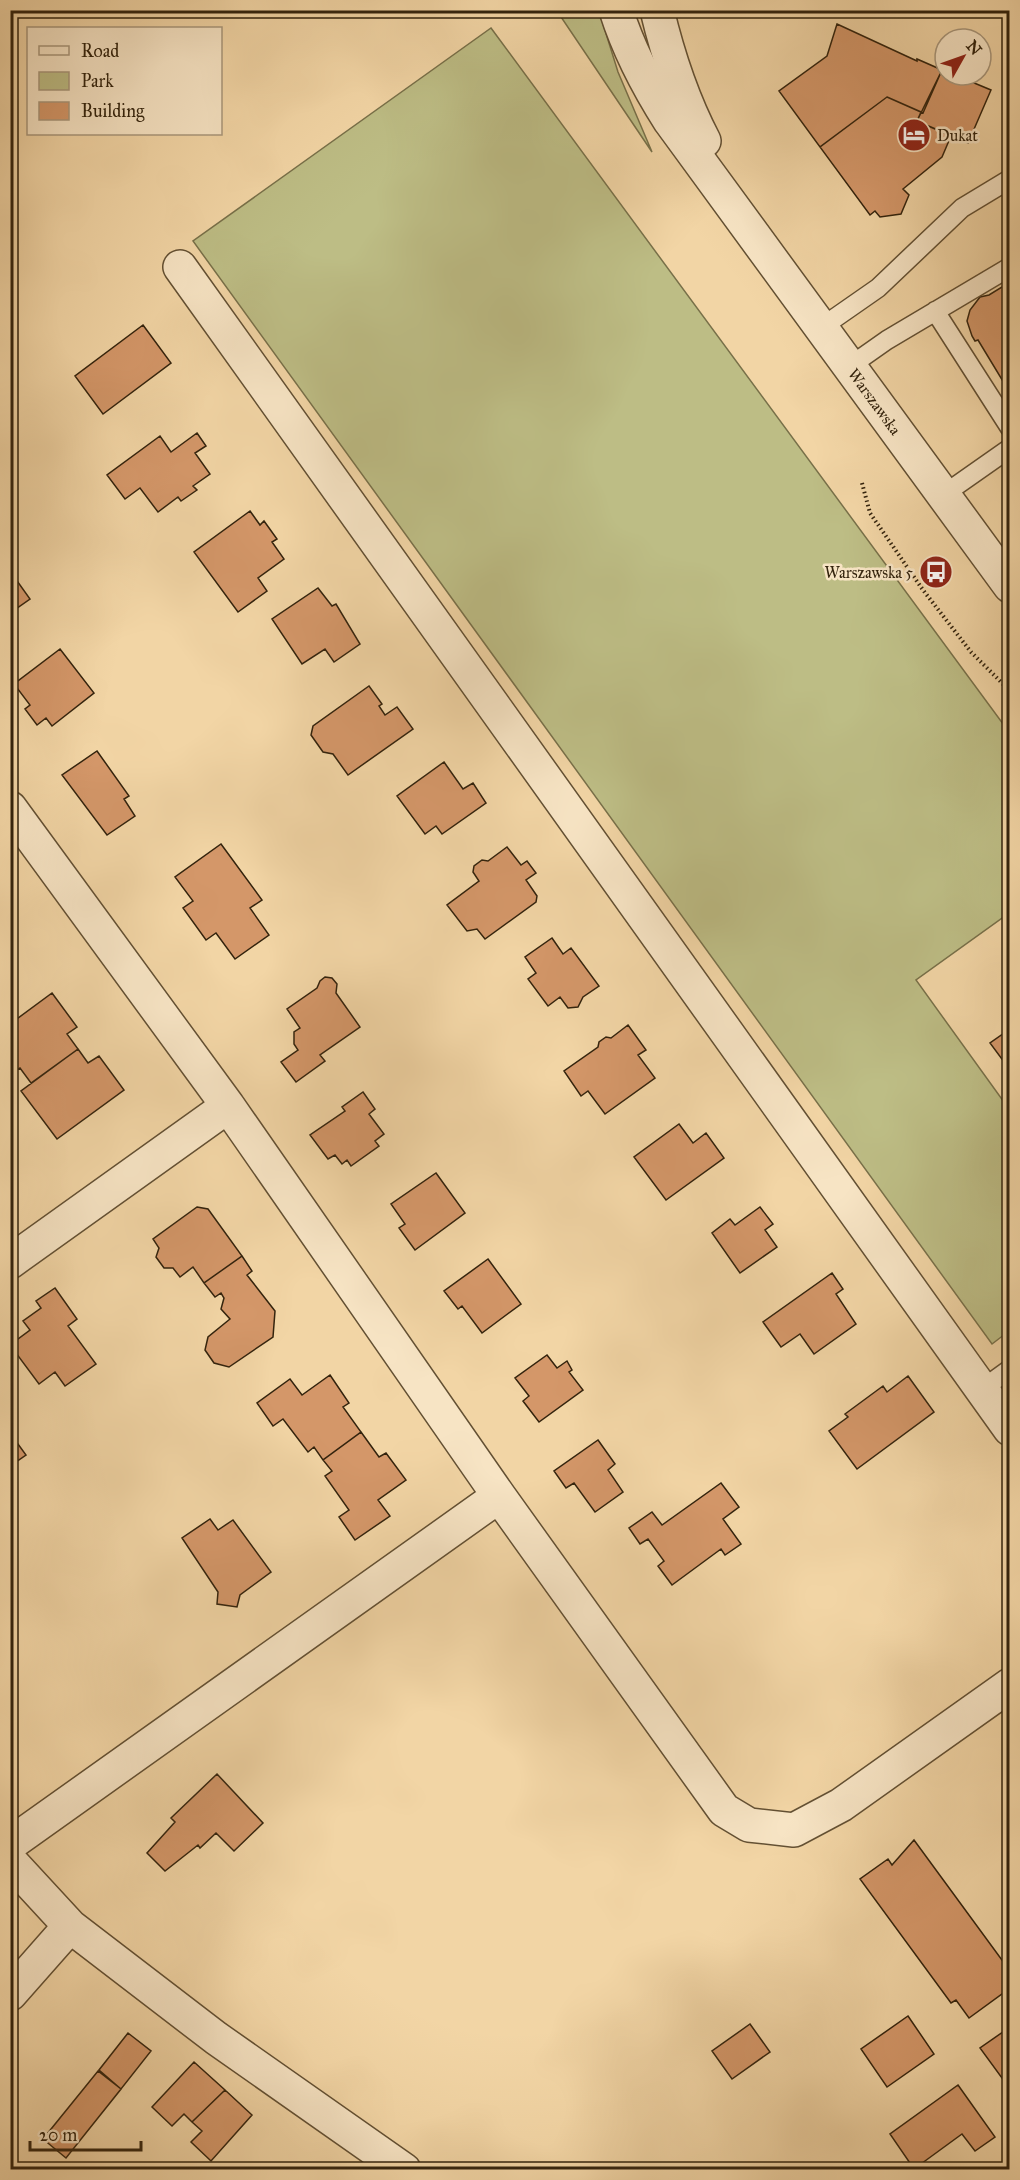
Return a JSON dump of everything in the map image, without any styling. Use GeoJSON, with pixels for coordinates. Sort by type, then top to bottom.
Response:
{"type":"FeatureCollection","features":[{"type":"Feature","properties":{"kind":"street","name":"Warszawska"},"geometry":{"type":"LineString","coordinates":[[616,10],[625,40],[644,80],[670,121],[1010,586]]}},
{"type":"Feature","properties":{"kind":"street","name":"Warszawska"},"geometry":{"type":"LineString","coordinates":[[657,10],[669,61],[688,110],[740,215]]}},
{"type":"Feature","properties":{"kind":"street"},"geometry":{"type":"LineString","coordinates":[[180,267],[1010,1429]]}},
{"type":"Feature","properties":{"kind":"street"},"geometry":{"type":"LineString","coordinates":[[10,808],[228,1106],[499,1496],[724,1810],[749,1825],[794,1830],[841,1805],[1010,1685]]}},
{"type":"Feature","properties":{"kind":"street"},"geometry":{"type":"LineString","coordinates":[[10,1262],[228,1106]]}},
{"type":"Feature","properties":{"kind":"street"},"geometry":{"type":"LineString","coordinates":[[10,1844],[499,1496]]}},
{"type":"Feature","properties":{"kind":"street"},"geometry":{"type":"LineString","coordinates":[[10,1861],[70,1926],[216,2038],[404,2169]]}},
{"type":"Feature","properties":{"kind":"street"},"geometry":{"type":"LineString","coordinates":[[10,1994],[70,1926]]}},
{"type":"Feature","properties":{"kind":"lane"},"geometry":{"type":"LineString","coordinates":[[822,327],[878,288],[962,208],[1010,179]]}},
{"type":"Feature","properties":{"kind":"lane"},"geometry":{"type":"LineString","coordinates":[[850,366],[935,311],[1010,267]]}},
{"type":"Feature","properties":{"kind":"lane"},"geometry":{"type":"LineString","coordinates":[[935,311],[1010,428]]}},
{"type":"Feature","properties":{"kind":"lane"},"geometry":{"type":"LineString","coordinates":[[943,495],[1010,448]]}},
{"type":"Feature","properties":{"kind":"lane"},"geometry":{"type":"LineString","coordinates":[[981,1390],[1010,1369]]}},
{"type":"Feature","properties":{"kind":"path"},"geometry":{"type":"LineString","coordinates":[[862,483],[870,513],[923,590],[971,652],[1010,691]]}},
{"type":"Feature","properties":{"kind":"green space"},"geometry":{"type":"Polygon","coordinates":[[[557,11],[599,11],[618,72],[652,152],[557,11]]]}},
{"type":"Feature","properties":{"kind":"green space"},"geometry":{"type":"Polygon","coordinates":[[[491,28],[1009,732],[1009,913],[916,980],[1009,1109],[1009,1331],[992,1344],[193,241],[491,28]]]}},
{"type":"Feature","properties":{"kind":"building"},"geometry":{"type":"Polygon","coordinates":[[[837,24],[917,61],[917,59],[933,66],[934,87],[923,113],[887,97],[820,147],[779,91],[827,56],[837,24]]]}},
{"type":"Feature","properties":{"kind":"building"},"geometry":{"type":"Polygon","coordinates":[[[934,87],[984,87],[991,90],[968,143],[917,121],[934,87]]]}},
{"type":"Feature","properties":{"kind":"building"},"geometry":{"type":"Polygon","coordinates":[[[887,97],[921,112],[917,121],[951,136],[942,157],[903,189],[909,195],[901,214],[880,217],[875,211],[870,215],[820,147],[887,97]]]}},
{"type":"Feature","properties":{"kind":"building"},"geometry":{"type":"Polygon","coordinates":[[[1010,282],[1010,380],[1004,383],[978,340],[975,341],[972,336],[967,321],[970,310],[980,297],[989,295],[1010,282]]]}},
{"type":"Feature","properties":{"kind":"building"},"geometry":{"type":"Polygon","coordinates":[[[143,325],[171,363],[103,414],[75,376],[143,325]]]}},
{"type":"Feature","properties":{"kind":"building"},"geometry":{"type":"Polygon","coordinates":[[[197,433],[206,446],[195,453],[210,474],[193,486],[197,490],[181,501],[178,497],[158,512],[140,488],[125,499],[107,475],[160,436],[171,452],[197,433]]]}},
{"type":"Feature","properties":{"kind":"building"},"geometry":{"type":"Polygon","coordinates":[[[250,511],[260,525],[264,521],[277,539],[272,542],[284,559],[258,578],[267,591],[238,612],[194,552],[250,511]]]}},
{"type":"Feature","properties":{"kind":"building"},"geometry":{"type":"Polygon","coordinates":[[[10,571],[30,599],[10,613],[10,571]]]}},
{"type":"Feature","properties":{"kind":"building"},"geometry":{"type":"Polygon","coordinates":[[[318,588],[332,606],[336,604],[360,644],[334,662],[325,649],[302,664],[272,619],[318,588]]]}},
{"type":"Feature","properties":{"kind":"building"},"geometry":{"type":"Polygon","coordinates":[[[60,649],[94,693],[52,726],[46,718],[37,725],[25,709],[30,705],[14,684],[60,649]]]}},
{"type":"Feature","properties":{"kind":"building"},"geometry":{"type":"Polygon","coordinates":[[[369,686],[382,704],[379,706],[385,715],[397,707],[413,729],[348,775],[333,754],[323,752],[311,735],[313,726],[369,686]]]}},
{"type":"Feature","properties":{"kind":"building"},"geometry":{"type":"Polygon","coordinates":[[[97,751],[129,796],[124,799],[135,816],[107,835],[62,775],[97,751]]]}},
{"type":"Feature","properties":{"kind":"building"},"geometry":{"type":"Polygon","coordinates":[[[444,762],[463,789],[473,783],[486,803],[442,834],[436,826],[425,834],[397,796],[444,762]]]}},
{"type":"Feature","properties":{"kind":"building"},"geometry":{"type":"Polygon","coordinates":[[[221,844],[262,900],[250,908],[269,935],[235,959],[216,933],[206,940],[183,908],[193,901],[175,877],[221,844]]]}},
{"type":"Feature","properties":{"kind":"building"},"geometry":{"type":"Polygon","coordinates":[[[507,847],[521,865],[527,861],[536,873],[526,880],[537,896],[536,902],[485,939],[477,929],[467,931],[447,905],[479,881],[473,872],[474,866],[482,860],[488,861],[507,847]]]}},
{"type":"Feature","properties":{"kind":"building"},"geometry":{"type":"Polygon","coordinates":[[[552,938],[563,954],[571,948],[599,986],[583,997],[578,1007],[568,1008],[560,997],[548,1006],[528,979],[536,973],[525,957],[552,938]]]}},
{"type":"Feature","properties":{"kind":"building"},"geometry":{"type":"Polygon","coordinates":[[[325,977],[332,978],[337,984],[336,993],[360,1027],[320,1055],[325,1061],[296,1082],[281,1062],[298,1050],[294,1044],[294,1032],[300,1028],[287,1009],[317,988],[325,977]]]}},
{"type":"Feature","properties":{"kind":"building"},"geometry":{"type":"Polygon","coordinates":[[[52,993],[77,1027],[67,1034],[78,1049],[31,1083],[20,1068],[10,1074],[10,1024],[52,993]]]}},
{"type":"Feature","properties":{"kind":"building"},"geometry":{"type":"Polygon","coordinates":[[[628,1025],[646,1050],[638,1055],[655,1078],[605,1114],[588,1091],[581,1096],[564,1071],[598,1047],[599,1042],[606,1037],[611,1038],[628,1025]]]}},
{"type":"Feature","properties":{"kind":"building"},"geometry":{"type":"Polygon","coordinates":[[[1010,1029],[1010,1070],[990,1043],[1010,1029]]]}},
{"type":"Feature","properties":{"kind":"building"},"geometry":{"type":"Polygon","coordinates":[[[78,1049],[88,1063],[99,1056],[124,1090],[57,1139],[21,1091],[78,1049]]]}},
{"type":"Feature","properties":{"kind":"building"},"geometry":{"type":"Polygon","coordinates":[[[363,1092],[375,1109],[369,1114],[384,1134],[375,1141],[379,1146],[351,1166],[347,1160],[342,1164],[335,1155],[328,1159],[310,1135],[345,1111],[342,1107],[363,1092]]]}},
{"type":"Feature","properties":{"kind":"building"},"geometry":{"type":"Polygon","coordinates":[[[679,1124],[693,1143],[706,1133],[724,1158],[666,1200],[634,1157],[679,1124]]]}},
{"type":"Feature","properties":{"kind":"building"},"geometry":{"type":"Polygon","coordinates":[[[436,1173],[465,1213],[415,1250],[399,1228],[405,1224],[391,1204],[436,1173]]]}},
{"type":"Feature","properties":{"kind":"building"},"geometry":{"type":"Polygon","coordinates":[[[197,1207],[208,1209],[242,1256],[204,1283],[193,1267],[180,1277],[173,1268],[164,1268],[156,1257],[159,1248],[153,1239],[197,1207]]]}},
{"type":"Feature","properties":{"kind":"building"},"geometry":{"type":"Polygon","coordinates":[[[760,1207],[773,1224],[765,1230],[777,1247],[740,1273],[712,1233],[730,1219],[735,1225],[760,1207]]]}},
{"type":"Feature","properties":{"kind":"building"},"geometry":{"type":"Polygon","coordinates":[[[242,1256],[252,1271],[247,1275],[275,1311],[273,1337],[229,1367],[214,1363],[205,1350],[208,1337],[230,1319],[221,1309],[224,1298],[221,1293],[215,1297],[204,1283],[242,1256]]]}},
{"type":"Feature","properties":{"kind":"building"},"geometry":{"type":"Polygon","coordinates":[[[488,1259],[521,1304],[482,1333],[462,1306],[458,1309],[444,1291],[488,1259]]]}},
{"type":"Feature","properties":{"kind":"building"},"geometry":{"type":"Polygon","coordinates":[[[832,1273],[843,1289],[836,1294],[856,1324],[814,1354],[800,1334],[781,1347],[763,1322],[832,1273]]]}},
{"type":"Feature","properties":{"kind":"building"},"geometry":{"type":"Polygon","coordinates":[[[55,1288],[77,1319],[68,1326],[96,1364],[65,1386],[55,1372],[39,1384],[10,1345],[30,1330],[23,1321],[41,1308],[36,1301],[55,1288]]]}},
{"type":"Feature","properties":{"kind":"building"},"geometry":{"type":"Polygon","coordinates":[[[547,1355],[557,1368],[567,1361],[572,1370],[569,1372],[583,1390],[539,1422],[523,1401],[529,1396],[515,1378],[547,1355]]]}},
{"type":"Feature","properties":{"kind":"building"},"geometry":{"type":"Polygon","coordinates":[[[330,1375],[349,1403],[343,1407],[361,1432],[323,1460],[314,1447],[308,1452],[283,1419],[273,1426],[257,1403],[290,1379],[302,1395],[330,1375]]]}},
{"type":"Feature","properties":{"kind":"building"},"geometry":{"type":"Polygon","coordinates":[[[908,1376],[934,1412],[857,1469],[829,1431],[848,1417],[845,1414],[883,1386],[887,1392],[908,1376]]]}},
{"type":"Feature","properties":{"kind":"building"},"geometry":{"type":"Polygon","coordinates":[[[361,1432],[379,1457],[386,1453],[406,1480],[378,1500],[390,1516],[355,1540],[339,1517],[349,1510],[325,1476],[332,1471],[323,1460],[361,1432]]]}},
{"type":"Feature","properties":{"kind":"building"},"geometry":{"type":"Polygon","coordinates":[[[10,1433],[26,1455],[10,1466],[10,1433]]]}},
{"type":"Feature","properties":{"kind":"building"},"geometry":{"type":"Polygon","coordinates":[[[598,1440],[615,1464],[608,1470],[623,1492],[595,1512],[574,1483],[566,1488],[554,1471],[598,1440]]]}},
{"type":"Feature","properties":{"kind":"building"},"geometry":{"type":"Polygon","coordinates":[[[721,1483],[739,1507],[723,1519],[741,1544],[725,1555],[721,1549],[672,1585],[658,1566],[664,1561],[648,1539],[640,1544],[629,1528],[652,1512],[662,1525],[721,1483]]]}},
{"type":"Feature","properties":{"kind":"building"},"geometry":{"type":"Polygon","coordinates":[[[210,1519],[218,1530],[233,1520],[271,1572],[240,1595],[237,1607],[217,1604],[218,1592],[182,1538],[210,1519]]]}},
{"type":"Feature","properties":{"kind":"building"},"geometry":{"type":"Polygon","coordinates":[[[217,1774],[263,1823],[234,1851],[216,1833],[200,1848],[198,1845],[165,1871],[147,1853],[175,1822],[171,1818],[217,1774]]]}},
{"type":"Feature","properties":{"kind":"building"},"geometry":{"type":"Polygon","coordinates":[[[914,1840],[1010,1971],[1010,1988],[969,2018],[956,2000],[951,2003],[860,1879],[888,1859],[892,1865],[914,1840]]]}},
{"type":"Feature","properties":{"kind":"building"},"geometry":{"type":"Polygon","coordinates":[[[908,2016],[934,2054],[887,2087],[861,2049],[908,2016]]]}},
{"type":"Feature","properties":{"kind":"building"},"geometry":{"type":"Polygon","coordinates":[[[750,2024],[770,2052],[732,2079],[712,2051],[750,2024]]]}},
{"type":"Feature","properties":{"kind":"building"},"geometry":{"type":"Polygon","coordinates":[[[1010,2027],[1010,2089],[980,2048],[1010,2027]]]}},
{"type":"Feature","properties":{"kind":"building"},"geometry":{"type":"Polygon","coordinates":[[[128,2033],[151,2051],[121,2089],[99,2070],[128,2033]]]}},
{"type":"Feature","properties":{"kind":"building"},"geometry":{"type":"Polygon","coordinates":[[[194,2062],[225,2090],[192,2122],[184,2114],[172,2126],[152,2107],[194,2062]]]}},
{"type":"Feature","properties":{"kind":"building"},"geometry":{"type":"Polygon","coordinates":[[[98,2071],[121,2089],[66,2158],[43,2139],[98,2071]]]}},
{"type":"Feature","properties":{"kind":"building"},"geometry":{"type":"Polygon","coordinates":[[[958,2085],[995,2137],[975,2151],[962,2134],[914,2169],[890,2134],[958,2085]]]}},
{"type":"Feature","properties":{"kind":"building"},"geometry":{"type":"Polygon","coordinates":[[[225,2090],[252,2115],[211,2161],[191,2142],[202,2131],[192,2122],[225,2090]]]}},
{"type":"Feature","properties":{"kind":"place","name":"Dukat"},"geometry":{"type":"Point","coordinates":[914,135]}},
{"type":"Feature","properties":{"kind":"place","name":"Warszawska 5"},"geometry":{"type":"Point","coordinates":[936,572]}}]}
